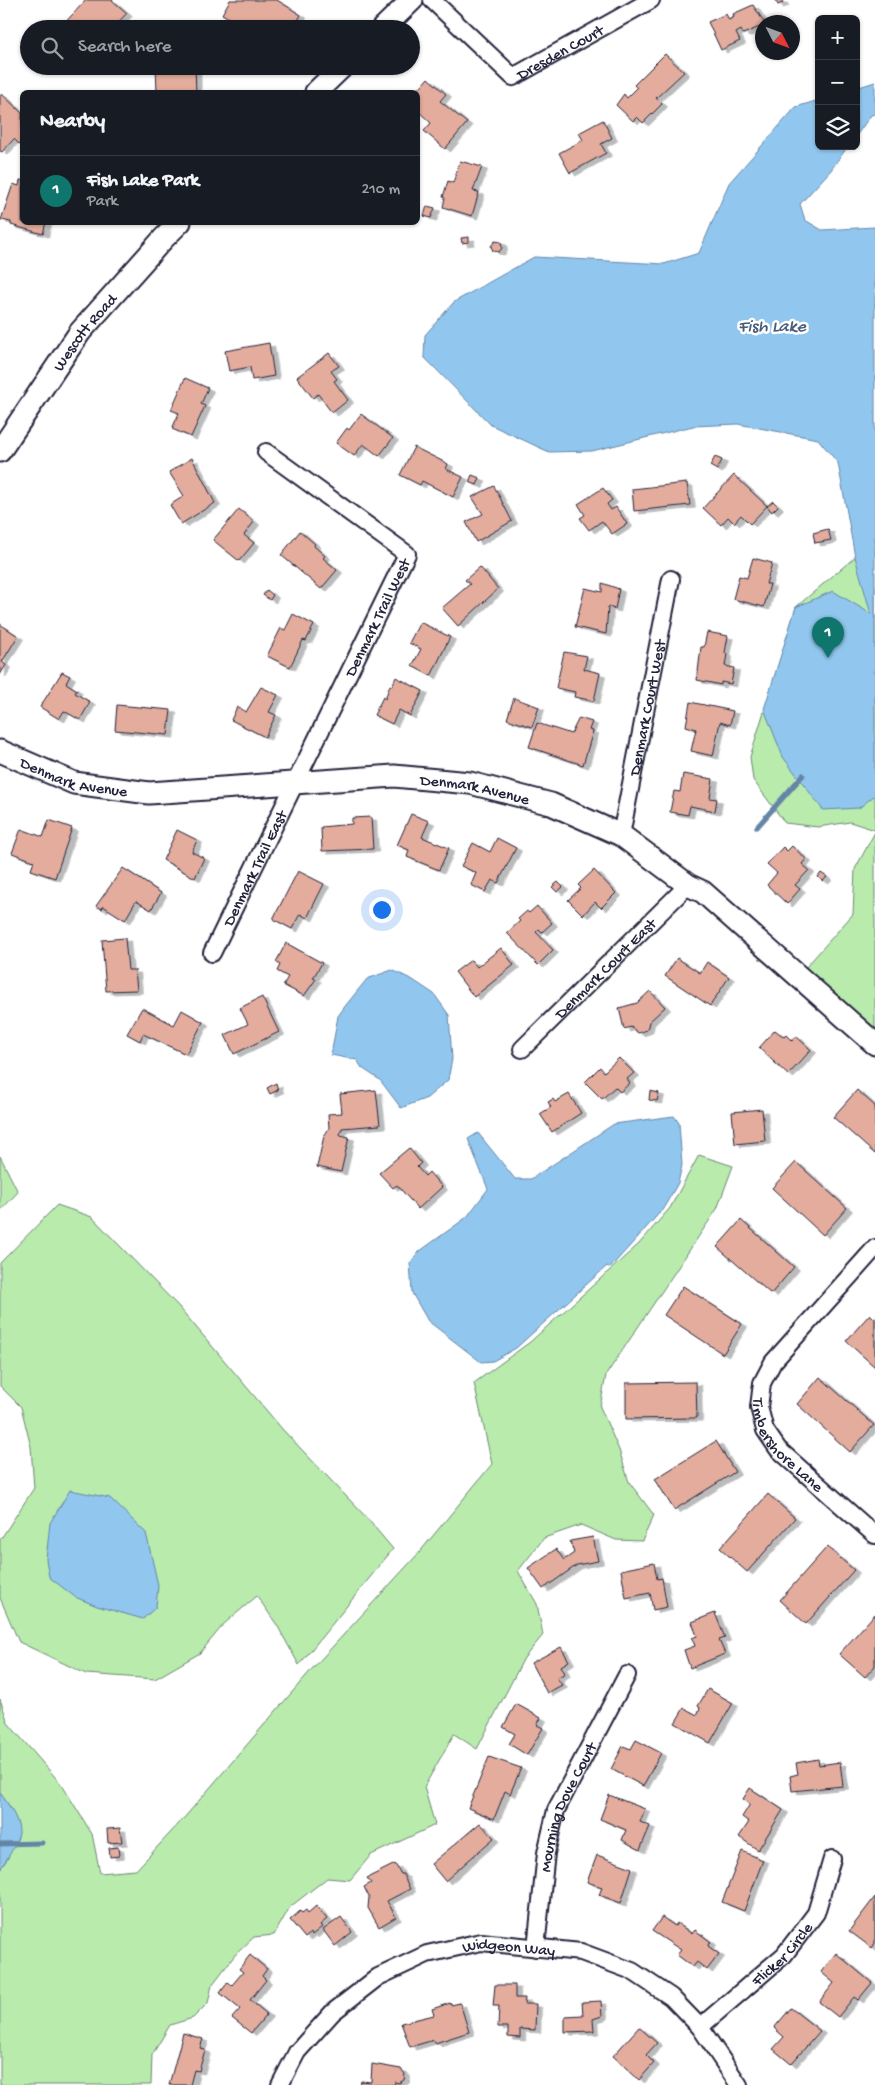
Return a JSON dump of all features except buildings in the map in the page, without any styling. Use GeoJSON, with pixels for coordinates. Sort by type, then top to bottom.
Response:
{"type":"FeatureCollection","features":[{"type":"Feature","properties":{"kind":"street"},"geometry":{"type":"LineString","coordinates":[[391,20],[412,0]]}},
{"type":"Feature","properties":{"kind":"street","name":"Dresden Court"},"geometry":{"type":"LineString","coordinates":[[432,0],[514,77],[652,0]]}},
{"type":"Feature","properties":{"kind":"street"},"geometry":{"type":"LineString","coordinates":[[318,90],[334,75]]}},
{"type":"Feature","properties":{"kind":"street","name":"Wescott Road"},"geometry":{"type":"LineString","coordinates":[[0,451],[80,332],[177,225]]}},
{"type":"Feature","properties":{"kind":"street","name":"Denmark Trail West"},"geometry":{"type":"LineString","coordinates":[[266,452],[407,554],[295,782]]}},
{"type":"Feature","properties":{"kind":"street","name":"Denmark Court West"},"geometry":{"type":"LineString","coordinates":[[620,835],[671,579]]}},
{"type":"Feature","properties":{"kind":"street","name":"Denmark Avenue"},"geometry":{"type":"LineString","coordinates":[[0,751],[74,784],[149,793],[394,776],[470,783],[551,804],[620,835],[688,885],[703,892],[875,1044]]}},
{"type":"Feature","properties":{"kind":"street","name":"Denmark Trail East"},"geometry":{"type":"LineString","coordinates":[[212,953],[295,782]]}},
{"type":"Feature","properties":{"kind":"street","name":"Denmark Court East"},"geometry":{"type":"LineString","coordinates":[[522,1049],[688,885]]}},
{"type":"Feature","properties":{"kind":"street","name":"Timbershore Lane"},"geometry":{"type":"LineString","coordinates":[[875,1248],[772,1362],[762,1383],[759,1407],[765,1430],[778,1449],[875,1535]]}},
{"type":"Feature","properties":{"kind":"street","name":"Mourning Dove Court"},"geometry":{"type":"LineString","coordinates":[[536,1948],[546,1853],[556,1810],[628,1675]]}},
{"type":"Feature","properties":{"kind":"street","name":"Flicker Circle"},"geometry":{"type":"LineString","coordinates":[[700,2027],[784,1955],[816,1913],[832,1859]]}},
{"type":"Feature","properties":{"kind":"street","name":"Widgeon Way"},"geometry":{"type":"LineString","coordinates":[[280,2085],[297,2052],[333,2012],[378,1977],[427,1954],[481,1942],[581,1952],[632,1971],[671,1997],[700,2027],[739,2085]]}},
{"type":"Feature","properties":{"kind":"green space"},"geometry":{"type":"Polygon","coordinates":[[[855,557],[875,586],[875,830],[850,822],[818,827],[785,823],[753,780],[750,757],[796,607],[855,557]]]}},
{"type":"Feature","properties":{"kind":"green space"},"geometry":{"type":"Polygon","coordinates":[[[875,832],[875,1033],[798,976],[853,914],[855,869],[875,832]]]}},
{"type":"Feature","properties":{"kind":"green space"},"geometry":{"type":"Polygon","coordinates":[[[699,1155],[733,1166],[717,1209],[606,1375],[600,1407],[619,1450],[629,1482],[654,1515],[642,1541],[616,1540],[581,1525],[544,1538],[518,1571],[537,1604],[543,1635],[524,1658],[477,1749],[454,1734],[424,1787],[435,1825],[371,1855],[350,1880],[327,1878],[290,1907],[274,1935],[254,1937],[235,1955],[212,1985],[208,2003],[193,2018],[170,2025],[152,2055],[151,2085],[0,2085],[0,1869],[8,1858],[12,1810],[0,1793],[0,1699],[8,1723],[62,1785],[92,1834],[100,1873],[136,1870],[184,1818],[312,1669],[418,1554],[492,1464],[474,1383],[530,1342],[639,1244],[670,1208],[699,1155]]]}},
{"type":"Feature","properties":{"kind":"green space"},"geometry":{"type":"Polygon","coordinates":[[[0,1156],[18,1192],[0,1211],[0,1156]]]}},
{"type":"Feature","properties":{"kind":"green space"},"geometry":{"type":"Polygon","coordinates":[[[57,1205],[92,1217],[179,1307],[283,1430],[366,1517],[393,1549],[299,1665],[277,1625],[257,1596],[224,1624],[200,1653],[155,1679],[86,1674],[19,1642],[0,1598],[0,1540],[34,1488],[31,1447],[21,1407],[0,1386],[0,1263],[57,1205]]]}},
{"type":"Feature","properties":{"kind":"water"},"geometry":{"type":"Polygon","coordinates":[[[875,82],[875,114],[871,115],[860,130],[860,105],[860,87],[875,82]]]}},
{"type":"Feature","properties":{"kind":"water","name":"Fish Lake"},"geometry":{"type":"Polygon","coordinates":[[[815,101],[815,150],[845,150],[831,170],[800,204],[805,220],[822,230],[875,227],[875,795],[859,808],[823,810],[783,757],[764,709],[796,607],[833,591],[871,614],[855,557],[838,463],[818,439],[738,424],[693,426],[592,451],[549,452],[491,425],[424,357],[425,335],[454,302],[534,257],[664,264],[699,253],[729,183],[796,107],[815,101]]]}},
{"type":"Feature","properties":{"kind":"water"},"geometry":{"type":"Polygon","coordinates":[[[392,970],[413,980],[434,994],[449,1015],[452,1059],[448,1080],[427,1098],[401,1108],[380,1080],[362,1068],[357,1060],[331,1055],[338,1016],[367,979],[392,970]]]}},
{"type":"Feature","properties":{"kind":"water"},"geometry":{"type":"Polygon","coordinates":[[[674,1116],[679,1123],[682,1165],[678,1183],[663,1209],[610,1268],[607,1266],[516,1348],[493,1361],[481,1362],[428,1321],[412,1293],[410,1263],[420,1251],[467,1217],[488,1189],[468,1139],[478,1133],[515,1179],[531,1179],[614,1124],[674,1116]]]}},
{"type":"Feature","properties":{"kind":"water"},"geometry":{"type":"Polygon","coordinates":[[[70,1490],[110,1498],[146,1533],[158,1585],[156,1607],[143,1619],[97,1606],[75,1597],[49,1577],[46,1559],[50,1523],[70,1490]]]}},
{"type":"Feature","properties":{"kind":"water"},"geometry":{"type":"Polygon","coordinates":[[[0,1793],[15,1817],[19,1833],[14,1846],[0,1869],[0,1793]]]}},
{"type":"Feature","properties":{"kind":"waterway"},"geometry":{"type":"LineString","coordinates":[[757,827],[803,775]]}},
{"type":"Feature","properties":{"kind":"waterway"},"geometry":{"type":"LineString","coordinates":[[0,1844],[42,1843]]}},
{"type":"Feature","properties":{"kind":"place","name":"Fish Lake Park"},"geometry":{"type":"Point","coordinates":[828,658]}}]}
